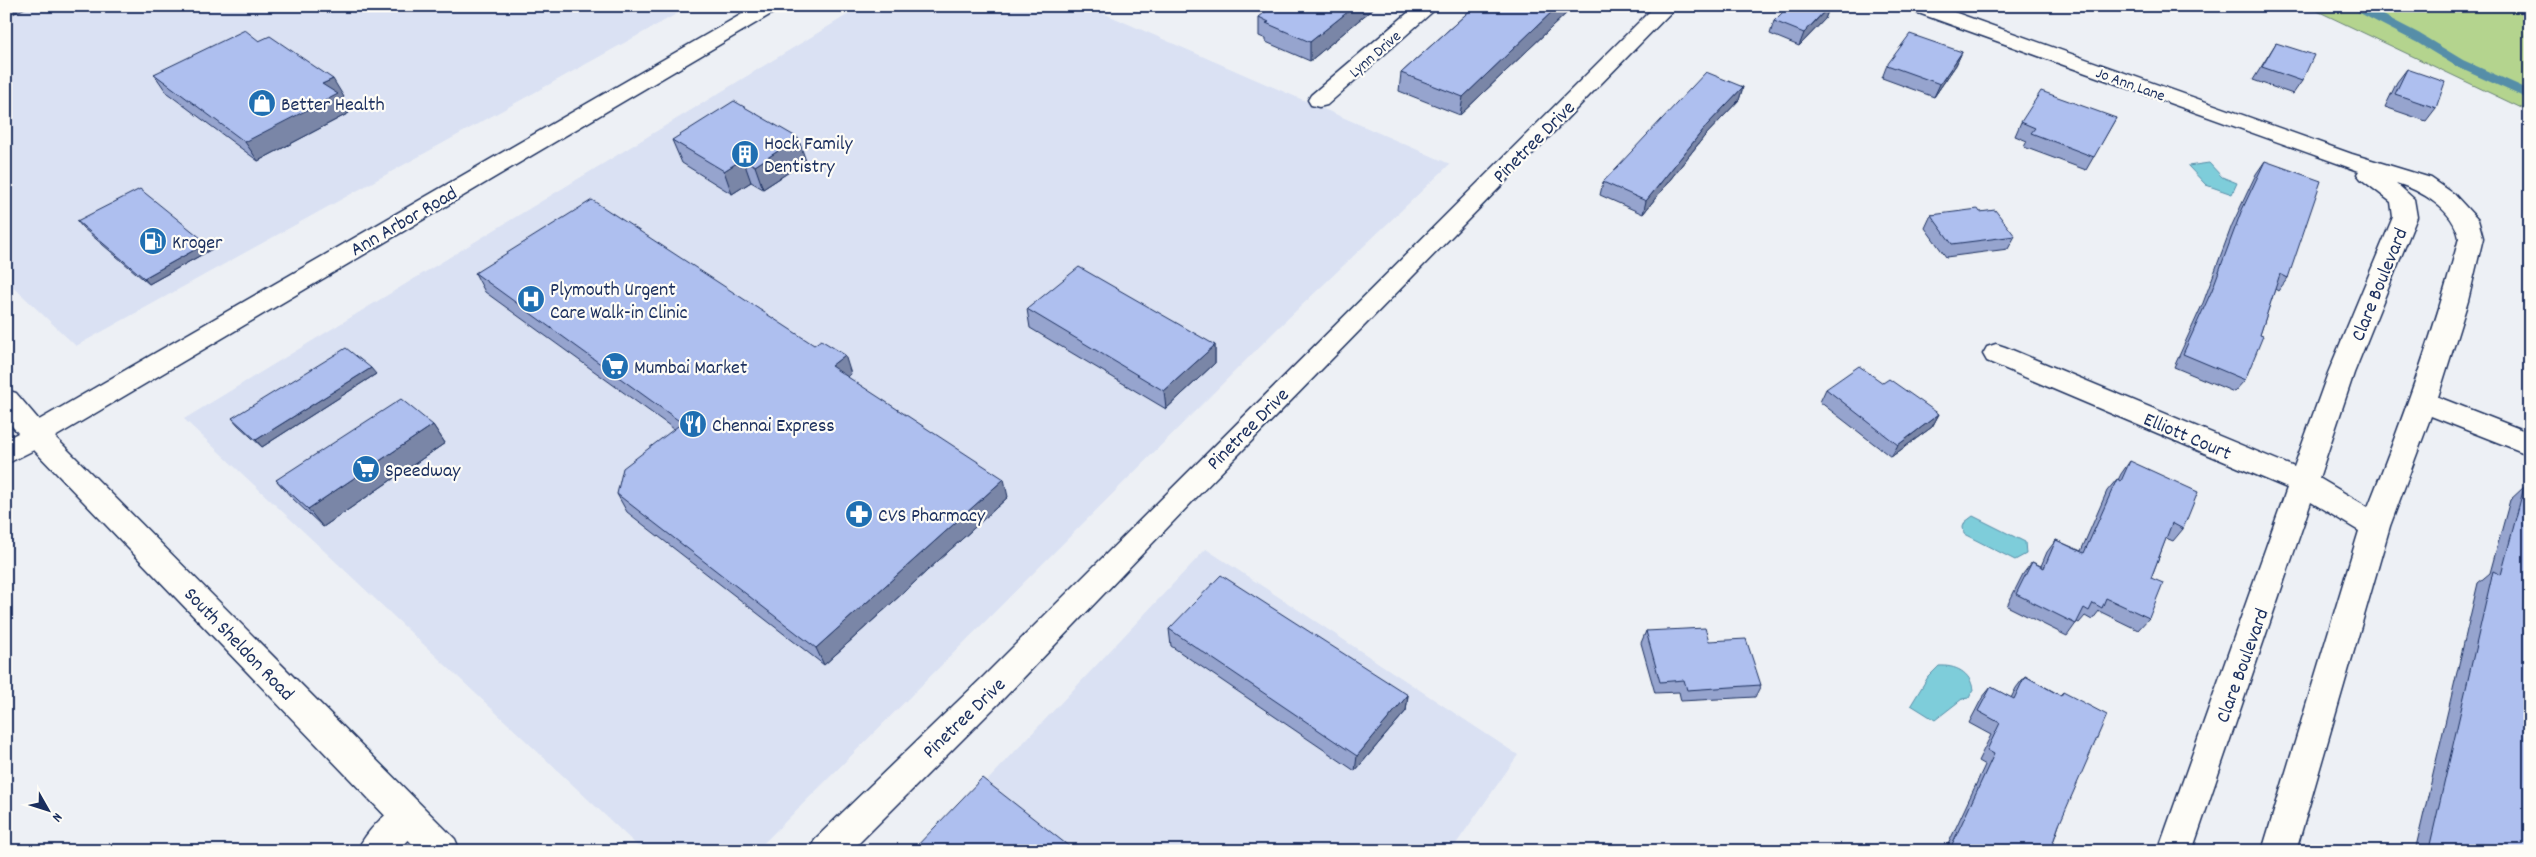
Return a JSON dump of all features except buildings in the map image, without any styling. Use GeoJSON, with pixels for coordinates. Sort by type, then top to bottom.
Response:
{"type":"FeatureCollection","features":[{"type":"Feature","properties":{"kind":"street","name":"Ann Arbor Road"},"geometry":{"type":"LineString","coordinates":[[6,453],[770,6]]}},
{"type":"Feature","properties":{"kind":"street","name":"Lynn Drive"},"geometry":{"type":"LineString","coordinates":[[1319,100],[1429,6]]}},
{"type":"Feature","properties":{"kind":"street","name":"Pinetree Drive"},"geometry":{"type":"LineString","coordinates":[[827,851],[994,687],[1182,494],[1667,6]]}},
{"type":"Feature","properties":{"kind":"street","name":"Jo Ann Lane"},"geometry":{"type":"LineString","coordinates":[[1918,6],[2344,159]]}},
{"type":"Feature","properties":{"kind":"street"},"geometry":{"type":"LineString","coordinates":[[2279,851],[2375,526],[2423,402],[2455,301],[2470,238],[2469,226],[2446,200],[2423,183],[2344,159]]}},
{"type":"Feature","properties":{"kind":"street","name":"Clare Boulevard"},"geometry":{"type":"LineString","coordinates":[[2175,851],[2305,484],[2341,374],[2405,217],[2402,199],[2344,159]]}},
{"type":"Feature","properties":{"kind":"street","name":"Elliott Court"},"geometry":{"type":"LineString","coordinates":[[1996,354],[2305,484],[2375,526]]}},
{"type":"Feature","properties":{"kind":"street","name":"South Sheldon Road"},"geometry":{"type":"LineString","coordinates":[[6,400],[36,435],[259,660],[408,817],[443,851]]}},
{"type":"Feature","properties":{"kind":"street"},"geometry":{"type":"LineString","coordinates":[[2423,402],[2530,444]]}},
{"type":"Feature","properties":{"kind":"street"},"geometry":{"type":"LineString","coordinates":[[374,851],[408,817]]}},
{"type":"Feature","properties":{"kind":"shaded area"},"geometry":{"type":"Polygon","coordinates":[[[6,6],[691,6],[76,346],[6,280],[6,6]]]}},
{"type":"Feature","properties":{"kind":"shaded area"},"geometry":{"type":"Polygon","coordinates":[[[862,6],[1087,6],[1450,164],[1279,327],[756,851],[643,851],[184,419],[862,6]]]}},
{"type":"Feature","properties":{"kind":"shaded area"},"geometry":{"type":"Polygon","coordinates":[[[1206,549],[1518,755],[1451,851],[921,851],[1206,549]]]}},
{"type":"Feature","properties":{"kind":"green space"},"geometry":{"type":"Polygon","coordinates":[[[2307,6],[2510,6],[2530,18],[2530,112],[2307,6]]]}},
{"type":"Feature","properties":{"kind":"water"},"geometry":{"type":"Polygon","coordinates":[[[2209,163],[2222,177],[2237,183],[2232,194],[2206,185],[2188,166],[2209,163]]]}},
{"type":"Feature","properties":{"kind":"water"},"geometry":{"type":"Polygon","coordinates":[[[1973,516],[2025,542],[2026,554],[2015,560],[1964,534],[1963,527],[1965,522],[1973,516]]]}},
{"type":"Feature","properties":{"kind":"water"},"geometry":{"type":"Polygon","coordinates":[[[1939,666],[1956,668],[1966,674],[1973,690],[1969,698],[1962,699],[1935,720],[1911,705],[1928,677],[1939,666]]]}},
{"type":"Feature","properties":{"kind":"waterway"},"geometry":{"type":"LineString","coordinates":[[2356,6],[2418,38],[2461,64],[2530,95]]}},
{"type":"Feature","properties":{"kind":"place","name":"Better Health"},"geometry":{"type":"Point","coordinates":[262,103]}},
{"type":"Feature","properties":{"kind":"place","name":"Hock Family Dentistry"},"geometry":{"type":"Point","coordinates":[745,154]}},
{"type":"Feature","properties":{"kind":"place","name":"Kroger"},"geometry":{"type":"Point","coordinates":[153,241]}},
{"type":"Feature","properties":{"kind":"place","name":"Plymouth Urgent Care Walk-in Clinic"},"geometry":{"type":"Point","coordinates":[531,299]}},
{"type":"Feature","properties":{"kind":"place","name":"Mumbai Market"},"geometry":{"type":"Point","coordinates":[615,366]}},
{"type":"Feature","properties":{"kind":"place","name":"Chennai Express"},"geometry":{"type":"Point","coordinates":[693,424]}},
{"type":"Feature","properties":{"kind":"place","name":"Speedway"},"geometry":{"type":"Point","coordinates":[366,469]}},
{"type":"Feature","properties":{"kind":"place","name":"CVS Pharmacy"},"geometry":{"type":"Point","coordinates":[859,514]}}]}
